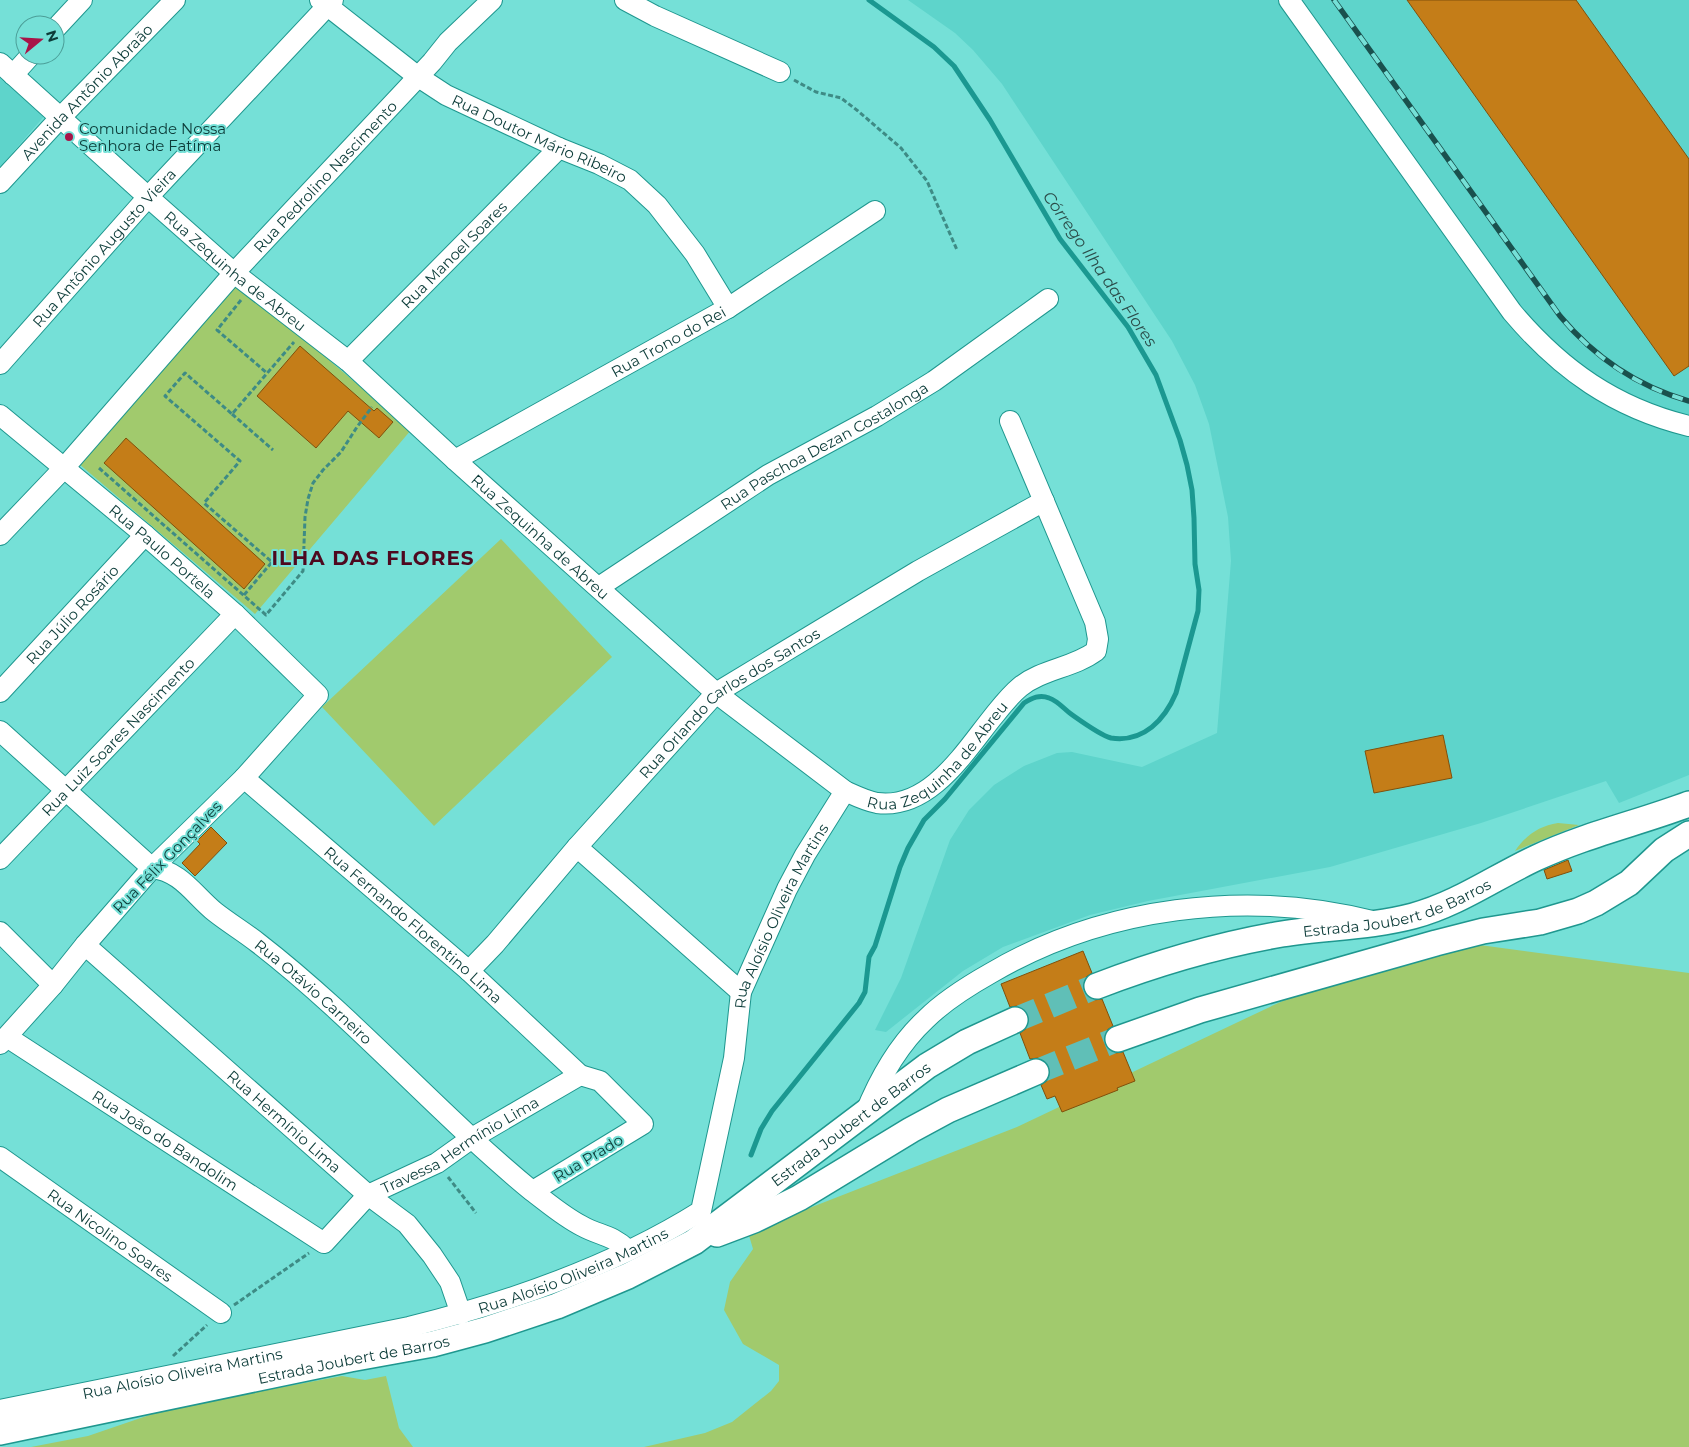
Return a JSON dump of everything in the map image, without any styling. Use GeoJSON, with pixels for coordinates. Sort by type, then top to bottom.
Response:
{"type":"FeatureCollection","features":[{"type":"Feature","properties":{"kind":"main road","name":"Estrada Joubert de Barros"},"geometry":{"type":"LineString","coordinates":[[1097,986],[1178,958],[1231,944],[1285,934],[1379,922],[1429,911],[1452,902],[1505,873],[1561,847],[1689,804]]}},
{"type":"Feature","properties":{"kind":"main road"},"geometry":{"type":"LineString","coordinates":[[1118,1039],[1170,1019],[1217,1004],[1436,943],[1540,922],[1578,911],[1596,903],[1628,883],[1664,850],[1689,834]]}},
{"type":"Feature","properties":{"kind":"main road","name":"Estrada Joubert de Barros"},"geometry":{"type":"LineString","coordinates":[[694,1242],[927,1066],[967,1042],[1015,1020]]}},
{"type":"Feature","properties":{"kind":"main road","name":"Estrada Joubert de Barros"},"geometry":{"type":"LineString","coordinates":[[4,1416],[433,1344],[485,1330],[557,1306],[593,1292],[694,1242],[773,1212],[936,1116],[968,1100],[1036,1072]]}},
{"type":"Feature","properties":{"kind":"street"},"geometry":{"type":"LineString","coordinates":[[65,19],[82,0]]}},
{"type":"Feature","properties":{"kind":"street","name":"Avenida Antônio Abraão"},"geometry":{"type":"LineString","coordinates":[[0,183],[60,118],[175,0]]}},
{"type":"Feature","properties":{"kind":"street","name":"Rua Pedrolino Nascimento"},"geometry":{"type":"LineString","coordinates":[[0,535],[64,468],[234,273],[448,42],[492,0]]}},
{"type":"Feature","properties":{"kind":"street"},"geometry":{"type":"LineString","coordinates":[[625,0],[655,16],[780,72]]}},
{"type":"Feature","properties":{"kind":"street"},"geometry":{"type":"LineString","coordinates":[[1289,0],[1512,312],[1530,334],[1550,354],[1594,387],[1644,412],[1689,426]]}},
{"type":"Feature","properties":{"kind":"street","name":"Rua Doutor Mário Ribeiro"},"geometry":{"type":"LineString","coordinates":[[327,2],[417,76],[446,95],[559,148],[599,164],[630,180],[657,205],[695,254],[728,308]]}},
{"type":"Feature","properties":{"kind":"street","name":"Rua Antônio Augusto Vieira"},"geometry":{"type":"LineString","coordinates":[[0,364],[148,197],[327,2]]}},
{"type":"Feature","properties":{"kind":"street","name":"Rua Zequinha de Abreu"},"geometry":{"type":"LineString","coordinates":[[7,69],[234,273],[348,361],[455,460],[716,693],[845,791],[864,800],[879,803],[896,802],[912,798],[926,790],[959,759],[1007,700],[1020,687],[1034,678],[1088,658],[1096,651],[1098,639],[1095,622],[1044,501]]}},
{"type":"Feature","properties":{"kind":"street","name":"Rua Manoel Soares"},"geometry":{"type":"LineString","coordinates":[[348,361],[559,148]]}},
{"type":"Feature","properties":{"kind":"street","name":"Rua Trono do Rei"},"geometry":{"type":"LineString","coordinates":[[455,460],[728,308],[876,211]]}},
{"type":"Feature","properties":{"kind":"street","name":"Rua Paschoa Dezan Costalonga"},"geometry":{"type":"LineString","coordinates":[[599,587],[768,475],[877,416],[934,381],[1048,300]]}},
{"type":"Feature","properties":{"kind":"street","name":"Rua Paulo Portela"},"geometry":{"type":"LineString","coordinates":[[0,415],[235,614],[318,696]]}},
{"type":"Feature","properties":{"kind":"street"},"geometry":{"type":"LineString","coordinates":[[1010,421],[1044,501]]}},
{"type":"Feature","properties":{"kind":"street","name":"Rua Orlando Carlos dos Santos"},"geometry":{"type":"LineString","coordinates":[[469,971],[495,944],[577,847],[716,693],[918,571],[1044,501]]}},
{"type":"Feature","properties":{"kind":"street","name":"Rua Júlio Rosário"},"geometry":{"type":"LineString","coordinates":[[0,692],[144,535]]}},
{"type":"Feature","properties":{"kind":"street","name":"Rua Luiz Soares Nascimento"},"geometry":{"type":"LineString","coordinates":[[0,859],[235,614]]}},
{"type":"Feature","properties":{"kind":"street","name":"Rua Félix Gonçalves"},"geometry":{"type":"LineString","coordinates":[[4,1041],[152,868],[244,778],[318,696]]}},
{"type":"Feature","properties":{"kind":"street","name":"Rua Otávio Carneiro"},"geometry":{"type":"LineString","coordinates":[[0,731],[152,868],[165,869],[177,876],[214,911],[292,969],[472,1138],[533,1191],[582,1227],[610,1236],[628,1250]]}},
{"type":"Feature","properties":{"kind":"street","name":"Rua Fernando Florentino Lima"},"geometry":{"type":"LineString","coordinates":[[244,778],[469,971],[580,1075]]}},
{"type":"Feature","properties":{"kind":"street","name":"Rua Aloísio Oliveira Martins"},"geometry":{"type":"LineString","coordinates":[[4,1416],[461,1314],[553,1282],[628,1250],[701,1211],[734,1058],[740,992],[787,889],[845,791]]}},
{"type":"Feature","properties":{"kind":"street"},"geometry":{"type":"LineString","coordinates":[[577,847],[740,992]]}},
{"type":"Feature","properties":{"kind":"street"},"geometry":{"type":"LineString","coordinates":[[864,1114],[884,1073],[900,1048],[925,1019],[942,1004],[971,984],[1001,967],[1060,940],[1118,922],[1182,910],[1217,906],[1288,906],[1349,915],[1379,922]]}},
{"type":"Feature","properties":{"kind":"street"},"geometry":{"type":"LineString","coordinates":[[0,932],[53,985]]}},
{"type":"Feature","properties":{"kind":"street","name":"Rua Hermínio Lima"},"geometry":{"type":"LineString","coordinates":[[85,945],[368,1195],[406,1224],[432,1254],[450,1282],[461,1314]]}},
{"type":"Feature","properties":{"kind":"street","name":"Rua João do Bandolim"},"geometry":{"type":"LineString","coordinates":[[4,1041],[324,1243]]}},
{"type":"Feature","properties":{"kind":"street","name":"Travessa Hermínio Lima"},"geometry":{"type":"LineString","coordinates":[[324,1243],[368,1195],[437,1163],[472,1138],[580,1075]]}},
{"type":"Feature","properties":{"kind":"street","name":"Rua Prado"},"geometry":{"type":"LineString","coordinates":[[533,1191],[643,1124],[600,1082],[580,1075]]}},
{"type":"Feature","properties":{"kind":"street","name":"Rua Nicolino Soares"},"geometry":{"type":"LineString","coordinates":[[0,1157],[221,1313]]}},
{"type":"Feature","properties":{"kind":"path"},"geometry":{"type":"LineString","coordinates":[[780,72],[816,92],[841,98],[901,148],[927,181],[957,250]]}},
{"type":"Feature","properties":{"kind":"path"},"geometry":{"type":"LineString","coordinates":[[245,296],[217,330],[267,372]]}},
{"type":"Feature","properties":{"kind":"path"},"geometry":{"type":"LineString","coordinates":[[232,414],[296,339]]}},
{"type":"Feature","properties":{"kind":"path"},"geometry":{"type":"LineString","coordinates":[[244,596],[272,562],[204,504],[240,461],[165,396],[185,373],[273,450]]}},
{"type":"Feature","properties":{"kind":"path"},"geometry":{"type":"LineString","coordinates":[[99,468],[266,615],[303,571],[305,517],[313,483],[322,470],[341,452],[356,427],[373,405]]}},
{"type":"Feature","properties":{"kind":"path"},"geometry":{"type":"LineString","coordinates":[[437,1163],[476,1212]]}},
{"type":"Feature","properties":{"kind":"shaded area"},"geometry":{"type":"Polygon","coordinates":[[[908,0],[1689,0],[1689,775],[1619,803],[1606,781],[1481,823],[1330,867],[1148,901],[1090,915],[1003,947],[963,971],[886,1032],[875,1030],[901,978],[950,840],[969,810],[994,785],[1024,766],[1057,753],[1072,752],[1142,767],[1217,733],[1231,561],[1228,517],[1209,424],[1195,385],[1172,341],[1002,84],[973,50],[955,33],[908,0]]]}},
{"type":"Feature","properties":{"kind":"shaded area"},"geometry":{"type":"Polygon","coordinates":[[[0,69],[47,113],[0,167],[0,69]]]}},
{"type":"Feature","properties":{"kind":"green space"},"geometry":{"type":"Polygon","coordinates":[[[234,279],[411,430],[255,614],[78,463],[234,279]]]}},
{"type":"Feature","properties":{"kind":"green space"},"geometry":{"type":"Polygon","coordinates":[[[501,539],[612,657],[434,826],[322,707],[501,539]]]}},
{"type":"Feature","properties":{"kind":"green space"},"geometry":{"type":"Polygon","coordinates":[[[1558,823],[1579,825],[1515,851],[1534,832],[1545,826],[1558,823]]]}},
{"type":"Feature","properties":{"kind":"green space"},"geometry":{"type":"Polygon","coordinates":[[[1450,941],[1689,973],[1689,1447],[644,1447],[705,1433],[732,1422],[771,1391],[779,1381],[779,1365],[743,1344],[724,1310],[730,1282],[753,1249],[748,1232],[1017,1127],[1323,983],[1450,941]]]}},
{"type":"Feature","properties":{"kind":"green space"},"geometry":{"type":"Polygon","coordinates":[[[342,1376],[365,1380],[386,1376],[399,1428],[413,1447],[31,1447],[88,1436],[164,1410],[217,1396],[256,1392],[342,1376]]]}},
{"type":"Feature","properties":{"kind":"building"},"geometry":{"type":"Polygon","coordinates":[[[1407,0],[1576,0],[1689,159],[1689,366],[1674,376],[1407,0]]]}},
{"type":"Feature","properties":{"kind":"building"},"geometry":{"type":"Polygon","coordinates":[[[300,346],[374,411],[377,408],[393,422],[379,438],[348,411],[316,448],[257,396],[300,346]]]}},
{"type":"Feature","properties":{"kind":"building"},"geometry":{"type":"Polygon","coordinates":[[[126,438],[265,564],[244,589],[104,463],[126,438]]]}},
{"type":"Feature","properties":{"kind":"building"},"geometry":{"type":"Polygon","coordinates":[[[1443,735],[1452,778],[1374,793],[1365,751],[1443,735]]]}},
{"type":"Feature","properties":{"kind":"building"},"geometry":{"type":"Polygon","coordinates":[[[211,827],[227,843],[195,876],[182,863],[200,844],[197,841],[211,827]]]}},
{"type":"Feature","properties":{"kind":"building"},"geometry":{"type":"Polygon","coordinates":[[[1568,860],[1572,871],[1547,879],[1544,870],[1568,860]]]}},
{"type":"Feature","properties":{"kind":"building"},"geometry":{"type":"Polygon","coordinates":[[[1083,951],[1092,973],[1086,977],[1083,983],[1084,991],[1088,997],[1094,1000],[1102,999],[1113,1026],[1107,1030],[1104,1036],[1105,1044],[1109,1050],[1115,1053],[1123,1052],[1135,1081],[1117,1088],[1118,1090],[1062,1112],[1055,1096],[1047,1099],[1041,1085],[1048,1080],[1049,1066],[1044,1060],[1038,1058],[1030,1059],[1020,1033],[1027,1028],[1028,1014],[1023,1008],[1017,1006],[1010,1007],[1001,984],[1083,951]]]}},
{"type":"Feature","properties":{"kind":"waterway","name":"Córrego Ilha das Flores"},"geometry":{"type":"LineString","coordinates":[[751,1155],[761,1129],[772,1111],[859,1003],[865,992],[869,957],[875,946],[900,867],[908,848],[924,820],[945,799],[1024,703],[1033,698],[1042,696],[1052,699],[1091,728],[1111,738],[1123,739],[1134,737],[1152,727],[1166,712],[1176,693],[1198,611],[1199,590],[1195,564],[1192,490],[1180,440],[1156,375],[1128,327],[1060,239],[990,120],[954,66],[934,47],[869,0]]}},
{"type":"Feature","properties":{"kind":"tunnel"},"geometry":{"type":"LineString","coordinates":[[1015,1020],[1097,986]]}},
{"type":"Feature","properties":{"kind":"tunnel"},"geometry":{"type":"LineString","coordinates":[[1036,1072],[1118,1039]]}},
{"type":"Feature","properties":{"kind":"railway"},"geometry":{"type":"LineString","coordinates":[[1334,0],[1560,316],[1573,331],[1602,357],[1634,379],[1689,401]]}},
{"type":"Feature","properties":{"kind":"place","name":"Comunidade Nossa Senhora de Fatíma"},"geometry":{"type":"Point","coordinates":[69,137]}},
{"type":"Feature","properties":{"kind":"district","name":"ILHA DAS FLORES"},"geometry":{"type":"Point","coordinates":[373,558]}}]}
